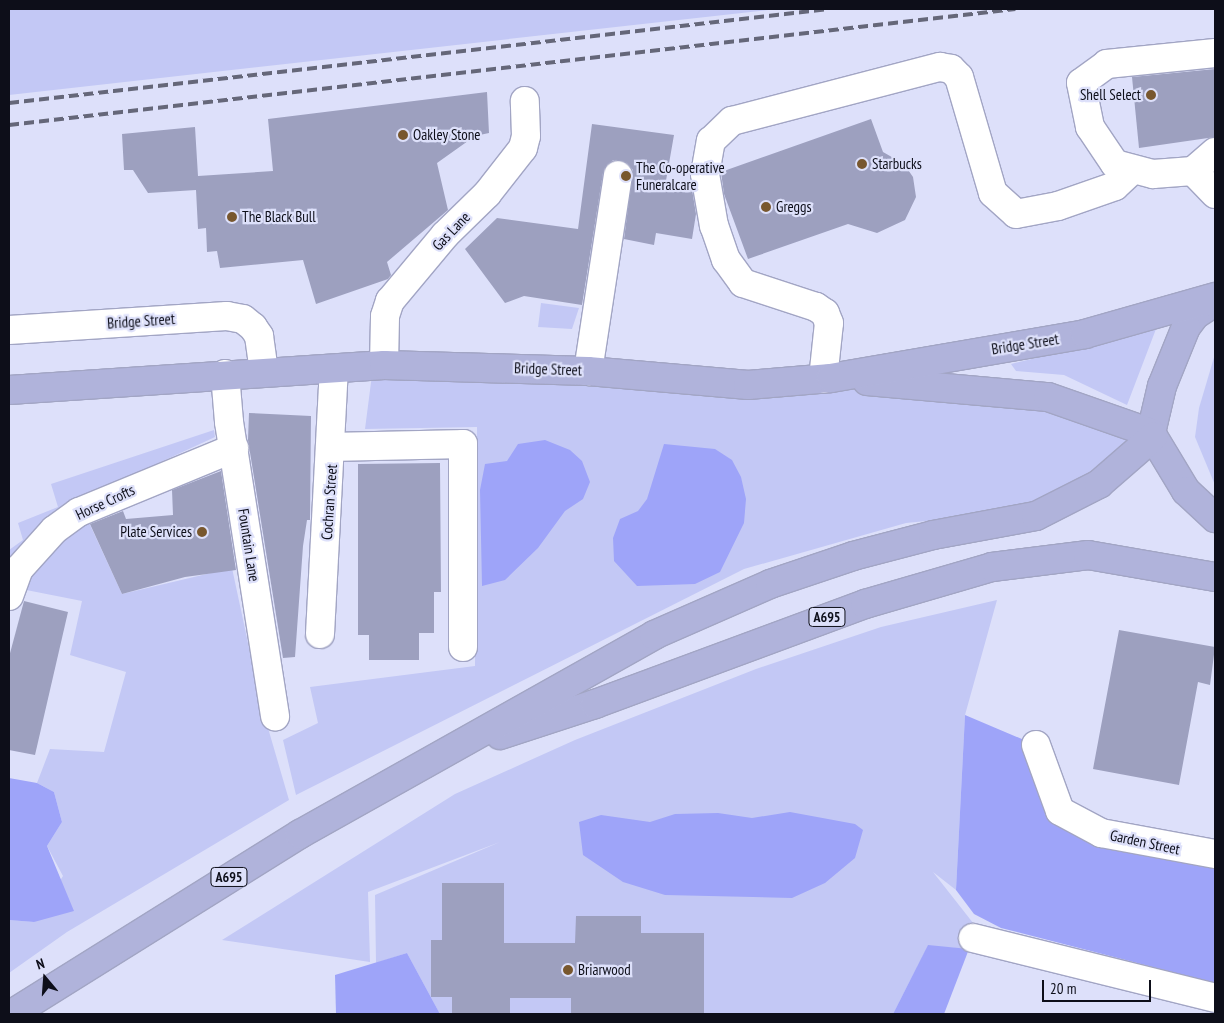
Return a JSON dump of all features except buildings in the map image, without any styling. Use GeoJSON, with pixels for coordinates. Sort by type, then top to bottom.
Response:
{"type":"FeatureCollection","features":[{"type":"Feature","properties":{"kind":"main road","name":"Bridge Street"},"geometry":{"type":"LineString","coordinates":[[9,390],[218,374],[384,365],[588,370],[748,385],[827,378],[1085,334],[1215,298]]}},
{"type":"Feature","properties":{"kind":"main road"},"geometry":{"type":"LineString","coordinates":[[1215,301],[1195,315],[1186,328],[1162,386],[1152,435],[1186,491],[1215,518]]}},
{"type":"Feature","properties":{"kind":"main road","name":"Bridge Street"},"geometry":{"type":"LineString","coordinates":[[827,378],[1048,397],[1152,435]]}},
{"type":"Feature","properties":{"kind":"main road","name":"A695"},"geometry":{"type":"LineString","coordinates":[[12,1014],[193,898],[646,639],[738,597],[853,556],[933,536],[1036,516],[1070,501],[1126,464],[1152,435]]}},
{"type":"Feature","properties":{"kind":"main road","name":"A695"},"geometry":{"type":"LineString","coordinates":[[452,750],[595,704],[856,607],[992,567],[1088,555],[1215,577]]}},
{"type":"Feature","properties":{"kind":"street"},"geometry":{"type":"LineString","coordinates":[[1215,53],[1107,64],[1081,84],[1090,127],[1115,164],[1153,174],[1193,171],[1215,152]]}},
{"type":"Feature","properties":{"kind":"street"},"geometry":{"type":"LineString","coordinates":[[827,378],[830,323],[825,313],[816,307],[743,283],[726,260],[714,226],[705,174],[711,140],[732,122],[940,67],[951,69],[959,76],[993,193],[1016,214],[1058,206],[1115,186],[1132,170]]}},
{"type":"Feature","properties":{"kind":"street","name":"Gas Lane"},"geometry":{"type":"LineString","coordinates":[[384,365],[385,316],[390,301],[445,235],[488,194],[522,148],[526,136],[526,101]]}},
{"type":"Feature","properties":{"kind":"street"},"geometry":{"type":"LineString","coordinates":[[1193,171],[1215,194]]}},
{"type":"Feature","properties":{"kind":"street"},"geometry":{"type":"LineString","coordinates":[[588,370],[618,175]]}},
{"type":"Feature","properties":{"kind":"street","name":"Bridge Street"},"geometry":{"type":"LineString","coordinates":[[9,330],[227,316],[243,319],[253,327],[259,336],[264,372]]}},
{"type":"Feature","properties":{"kind":"street","name":"Cochran Street"},"geometry":{"type":"LineString","coordinates":[[320,634],[332,447],[334,369]]}},
{"type":"Feature","properties":{"kind":"street","name":"Fountain Lane"},"geometry":{"type":"LineString","coordinates":[[218,374],[234,448],[275,716]]}},
{"type":"Feature","properties":{"kind":"street"},"geometry":{"type":"LineString","coordinates":[[332,447],[463,444],[463,647]]}},
{"type":"Feature","properties":{"kind":"street","name":"Horse Crofts"},"geometry":{"type":"LineString","coordinates":[[9,596],[19,569],[54,530],[79,512],[234,448]]}},
{"type":"Feature","properties":{"kind":"street","name":"Garden Street"},"geometry":{"type":"LineString","coordinates":[[1036,744],[1060,810],[1101,833],[1215,854]]}},
{"type":"Feature","properties":{"kind":"street"},"geometry":{"type":"LineString","coordinates":[[974,938],[1215,998]]}},
{"type":"Feature","properties":{"kind":"shaded area"},"geometry":{"type":"Polygon","coordinates":[[[9,9],[777,9],[9,95],[9,9]]]}},
{"type":"Feature","properties":{"kind":"shaded area"},"geometry":{"type":"Polygon","coordinates":[[[541,303],[579,308],[572,329],[538,327],[541,303]]]}},
{"type":"Feature","properties":{"kind":"shaded area"},"geometry":{"type":"Polygon","coordinates":[[[1156,329],[1127,405],[1064,375],[1016,371],[1011,364],[1156,329]]]}},
{"type":"Feature","properties":{"kind":"shaded area"},"geometry":{"type":"Polygon","coordinates":[[[1215,354],[1215,485],[1195,437],[1199,408],[1215,354]]]}},
{"type":"Feature","properties":{"kind":"shaded area"},"geometry":{"type":"Polygon","coordinates":[[[373,367],[840,381],[965,392],[1154,434],[1083,506],[906,523],[744,569],[296,795],[283,740],[318,723],[310,687],[475,666],[477,427],[365,429],[373,367]]]}},
{"type":"Feature","properties":{"kind":"shaded area"},"geometry":{"type":"Polygon","coordinates":[[[214,430],[215,437],[59,509],[9,560],[9,550],[23,540],[18,523],[58,507],[51,484],[214,430]]]}},
{"type":"Feature","properties":{"kind":"shaded area"},"geometry":{"type":"Polygon","coordinates":[[[545,440],[570,450],[582,461],[590,482],[583,499],[565,511],[538,548],[505,580],[482,586],[480,490],[485,464],[507,461],[518,444],[545,440]]]}},
{"type":"Feature","properties":{"kind":"shaded area"},"geometry":{"type":"Polygon","coordinates":[[[664,444],[715,449],[732,460],[741,477],[746,499],[744,523],[720,572],[695,584],[637,586],[614,561],[613,538],[620,519],[638,511],[647,499],[664,444]]]}},
{"type":"Feature","properties":{"kind":"shaded area"},"geometry":{"type":"Polygon","coordinates":[[[85,514],[122,594],[232,568],[261,704],[289,800],[67,932],[9,973],[9,920],[34,922],[63,876],[47,846],[62,822],[54,792],[37,783],[50,749],[104,752],[126,672],[70,655],[82,601],[11,587],[85,514]]]}},
{"type":"Feature","properties":{"kind":"shaded area"},"geometry":{"type":"Polygon","coordinates":[[[997,600],[965,715],[956,890],[933,872],[977,928],[969,949],[928,946],[893,1014],[440,1014],[407,953],[376,963],[375,895],[500,842],[368,892],[370,962],[222,940],[455,794],[575,740],[756,669],[881,627],[997,600]]]}},
{"type":"Feature","properties":{"kind":"shaded area"},"geometry":{"type":"Polygon","coordinates":[[[965,715],[1036,745],[1060,810],[1215,854],[1215,983],[1001,928],[974,914],[956,890],[965,715]]]}},
{"type":"Feature","properties":{"kind":"shaded area"},"geometry":{"type":"Polygon","coordinates":[[[9,778],[37,783],[54,792],[62,822],[47,846],[74,911],[34,922],[9,920],[9,778]]]}},
{"type":"Feature","properties":{"kind":"shaded area"},"geometry":{"type":"Polygon","coordinates":[[[790,812],[855,824],[863,830],[855,858],[825,883],[792,898],[665,895],[623,882],[583,855],[579,822],[601,815],[650,822],[675,814],[718,813],[752,818],[790,812]]]}},
{"type":"Feature","properties":{"kind":"shaded area"},"geometry":{"type":"Polygon","coordinates":[[[928,945],[969,949],[944,1014],[893,1014],[928,945]]]}},
{"type":"Feature","properties":{"kind":"shaded area"},"geometry":{"type":"Polygon","coordinates":[[[407,953],[440,1014],[336,1014],[335,975],[407,953]]]}},
{"type":"Feature","properties":{"kind":"railway"},"geometry":{"type":"LineString","coordinates":[[9,103],[829,9]]}},
{"type":"Feature","properties":{"kind":"railway"},"geometry":{"type":"LineString","coordinates":[[9,125],[1015,9]]}},
{"type":"Feature","properties":{"kind":"place","name":"Shell Select"},"geometry":{"type":"Point","coordinates":[1151,95]}},
{"type":"Feature","properties":{"kind":"place","name":"Oakley Stone"},"geometry":{"type":"Point","coordinates":[403,135]}},
{"type":"Feature","properties":{"kind":"place","name":"Starbucks"},"geometry":{"type":"Point","coordinates":[862,164]}},
{"type":"Feature","properties":{"kind":"place","name":"The Co-operative Funeralcare"},"geometry":{"type":"Point","coordinates":[626,176]}},
{"type":"Feature","properties":{"kind":"place","name":"Greggs"},"geometry":{"type":"Point","coordinates":[766,207]}},
{"type":"Feature","properties":{"kind":"place","name":"The Black Bull"},"geometry":{"type":"Point","coordinates":[232,217]}},
{"type":"Feature","properties":{"kind":"place","name":"Plate Services"},"geometry":{"type":"Point","coordinates":[202,532]}},
{"type":"Feature","properties":{"kind":"place","name":"Briarwood"},"geometry":{"type":"Point","coordinates":[568,970]}}]}
